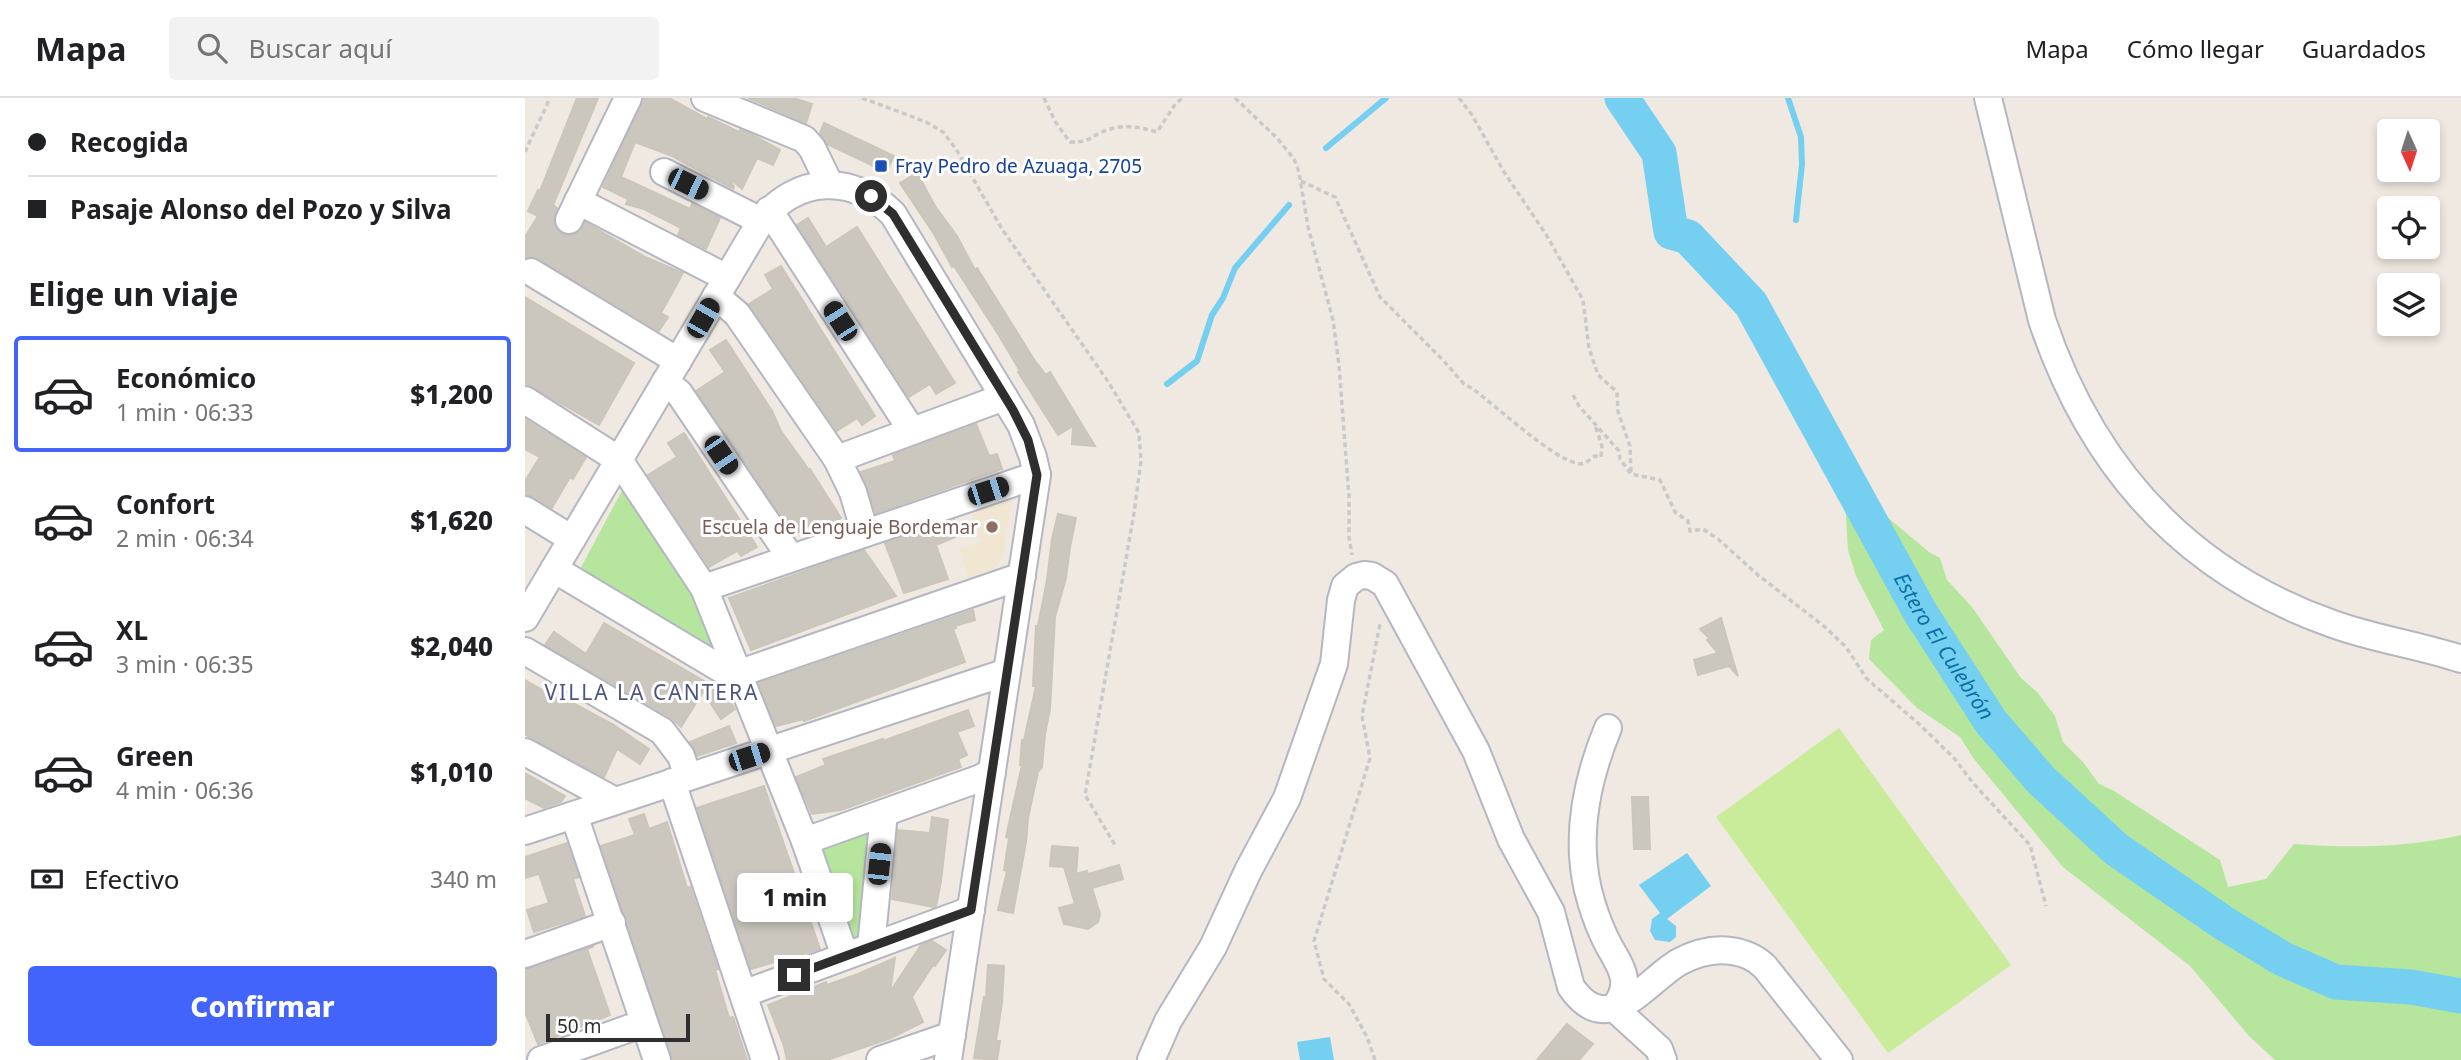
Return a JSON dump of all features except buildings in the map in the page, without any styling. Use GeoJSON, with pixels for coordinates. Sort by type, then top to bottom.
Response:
{"type":"FeatureCollection","features":[{"type":"Feature","properties":{"kind":"street"},"geometry":{"type":"LineString","coordinates":[[628,98],[574,210],[721,287],[837,459],[853,492],[865,533]]}},
{"type":"Feature","properties":{"kind":"street"},"geometry":{"type":"LineString","coordinates":[[705,98],[804,139],[812,148],[830,185]]}},
{"type":"Feature","properties":{"kind":"street"},"geometry":{"type":"LineString","coordinates":[[1988,98],[2042,320],[2054,355],[2085,421],[2127,481],[2151,509],[2196,550],[2267,596],[2335,625],[2461,659]]}},
{"type":"Feature","properties":{"kind":"street"},"geometry":{"type":"LineString","coordinates":[[664,172],[765,216],[912,431]]}},
{"type":"Feature","properties":{"kind":"street"},"geometry":{"type":"LineString","coordinates":[[525,618],[765,216],[779,201],[803,189],[830,185],[851,188],[871,196],[893,214],[1028,440],[1037,475],[950,1048],[880,1060]]}},
{"type":"Feature","properties":{"kind":"street"},"geometry":{"type":"LineString","coordinates":[[531,272],[671,371],[679,393],[791,558]]}},
{"type":"Feature","properties":{"kind":"street"},"geometry":{"type":"LineString","coordinates":[[837,459],[1004,397]]}},
{"type":"Feature","properties":{"kind":"street"},"geometry":{"type":"LineString","coordinates":[[525,400],[619,460],[704,588],[805,841],[845,957]]}},
{"type":"Feature","properties":{"kind":"street"},"geometry":{"type":"LineString","coordinates":[[704,588],[1037,475]]}},
{"type":"Feature","properties":{"kind":"street"},"geometry":{"type":"LineString","coordinates":[[525,510],[572,539]]}},
{"type":"Feature","properties":{"kind":"street"},"geometry":{"type":"LineString","coordinates":[[554,569],[728,673],[740,673],[1022,576]]}},
{"type":"Feature","properties":{"kind":"street"},"geometry":{"type":"LineString","coordinates":[[1151,1060],[1168,1021],[1213,947],[1248,871],[1287,798],[1334,664],[1345,586],[1356,577],[1372,576],[1385,584],[1476,751],[1511,839],[1551,912],[1571,987],[1584,1002],[1593,1006],[1614,1008],[1635,998],[1653,981],[1693,956],[1708,950],[1742,953],[1756,959],[1765,967],[1839,1060]]}},
{"type":"Feature","properties":{"kind":"street"},"geometry":{"type":"LineString","coordinates":[[525,651],[661,731],[681,756],[680,780],[765,1060]]}},
{"type":"Feature","properties":{"kind":"street"},"geometry":{"type":"LineString","coordinates":[[525,831],[1007,672]]}},
{"type":"Feature","properties":{"kind":"street"},"geometry":{"type":"LineString","coordinates":[[1608,728],[1590,780],[1583,834],[1584,862],[1594,912],[1624,975],[1624,992],[1614,1008]]}},
{"type":"Feature","properties":{"kind":"street"},"geometry":{"type":"LineString","coordinates":[[525,752],[615,801]]}},
{"type":"Feature","properties":{"kind":"street"},"geometry":{"type":"LineString","coordinates":[[805,841],[992,772]]}},
{"type":"Feature","properties":{"kind":"street"},"geometry":{"type":"LineString","coordinates":[[871,947],[884,813]]}},
{"type":"Feature","properties":{"kind":"street"},"geometry":{"type":"LineString","coordinates":[[574,815],[657,1060]]}},
{"type":"Feature","properties":{"kind":"street"},"geometry":{"type":"LineString","coordinates":[[743,994],[971,910]]}},
{"type":"Feature","properties":{"kind":"street"},"geometry":{"type":"LineString","coordinates":[[525,954],[612,923]]}},
{"type":"Feature","properties":{"kind":"street"},"geometry":{"type":"LineString","coordinates":[[1614,1008],[1659,1049],[1663,1060]]}},
{"type":"Feature","properties":{"kind":"street"},"geometry":{"type":"LineString","coordinates":[[541,1060],[644,1023]]}},
{"type":"Feature","properties":{"kind":"path"},"geometry":{"type":"LineString","coordinates":[[525,152],[550,98]]}},
{"type":"Feature","properties":{"kind":"path"},"geometry":{"type":"LineString","coordinates":[[862,98],[926,122],[943,132],[956,149],[1002,229],[1109,383],[1139,433],[1141,461],[1134,513],[1085,795],[1115,845]]}},
{"type":"Feature","properties":{"kind":"path"},"geometry":{"type":"LineString","coordinates":[[1044,98],[1056,123],[1070,142],[1087,142],[1106,130],[1133,125],[1157,132],[1176,103],[1183,98]]}},
{"type":"Feature","properties":{"kind":"path"},"geometry":{"type":"LineString","coordinates":[[1234,98],[1294,159],[1301,181],[1308,227],[1333,320],[1349,497],[1349,537],[1356,577]]}},
{"type":"Feature","properties":{"kind":"path"},"geometry":{"type":"LineString","coordinates":[[1458,98],[1472,115],[1504,172],[1547,236],[1583,300],[1589,348],[1598,375],[1617,392],[1618,412],[1630,446],[1631,474]]}},
{"type":"Feature","properties":{"kind":"path"},"geometry":{"type":"LineString","coordinates":[[1301,181],[1335,197],[1380,297],[1464,384],[1555,453],[1574,463],[1582,464],[1595,456],[1601,457],[1602,446],[1595,425]]}},
{"type":"Feature","properties":{"kind":"path"},"geometry":{"type":"LineString","coordinates":[[1573,395],[1619,451],[1620,459],[1631,474],[1660,480],[1675,512],[1688,522],[1690,531],[1703,529],[1718,539],[1758,575],[1825,627],[1846,647],[1867,679],[1954,758],[1973,783],[2030,845],[2046,906]]}},
{"type":"Feature","properties":{"kind":"path"},"geometry":{"type":"LineString","coordinates":[[1375,1060],[1367,1037],[1349,1004],[1324,979],[1314,941],[1370,758],[1362,716],[1380,622]]}},
{"type":"Feature","properties":{"kind":"shaded area","name":"Escuela de Lenguaje Bordemar"},"geometry":{"type":"Polygon","coordinates":[[[1012,497],[1004,552],[998,565],[969,578],[959,549],[981,542],[971,511],[1012,497]]]}},
{"type":"Feature","properties":{"kind":"green space"},"geometry":{"type":"Polygon","coordinates":[[[1843,469],[1864,489],[1880,511],[1940,558],[1947,580],[1972,607],[2021,678],[2037,692],[2055,716],[2063,742],[2083,762],[2099,784],[2220,860],[2228,887],[2266,879],[2294,844],[2378,846],[2461,835],[2461,1060],[2275,1060],[2249,1036],[2190,966],[2063,867],[1974,759],[1960,737],[1917,708],[1869,659],[1871,640],[1884,630],[1856,576],[1848,550],[1843,469]]]}},
{"type":"Feature","properties":{"kind":"green space"},"geometry":{"type":"Polygon","coordinates":[[[626,483],[702,603],[717,654],[577,575],[626,483]]]}},
{"type":"Feature","properties":{"kind":"green space"},"geometry":{"type":"Polygon","coordinates":[[[1839,728],[2011,965],[1888,1053],[1716,817],[1839,728]]]}},
{"type":"Feature","properties":{"kind":"green space"},"geometry":{"type":"Polygon","coordinates":[[[876,823],[862,942],[850,947],[815,845],[876,823]]]}},
{"type":"Feature","properties":{"kind":"water"},"geometry":{"type":"Polygon","coordinates":[[[1687,853],[1711,886],[1667,919],[1676,926],[1676,937],[1670,942],[1655,940],[1650,931],[1652,919],[1660,913],[1639,885],[1687,853]]]}},
{"type":"Feature","properties":{"kind":"water"},"geometry":{"type":"Polygon","coordinates":[[[1330,1037],[1334,1060],[1300,1060],[1297,1042],[1330,1037]]]}},
{"type":"Feature","properties":{"kind":"waterway"},"geometry":{"type":"LineString","coordinates":[[1326,148],[1386,98]]}},
{"type":"Feature","properties":{"kind":"waterway","name":"Estero El Culebrón"},"geometry":{"type":"LineString","coordinates":[[1622,98],[1659,153],[1671,232],[1688,237],[1751,304],[1920,612],[1991,722],[2041,780],[2116,849],[2225,924],[2283,959],[2336,982],[2411,987],[2461,996]]}},
{"type":"Feature","properties":{"kind":"waterway"},"geometry":{"type":"LineString","coordinates":[[1788,98],[1801,137],[1802,164],[1796,220]]}},
{"type":"Feature","properties":{"kind":"waterway"},"geometry":{"type":"LineString","coordinates":[[1167,384],[1197,361],[1212,315],[1223,298],[1235,268],[1289,205]]}},
{"type":"Feature","properties":{"kind":"place","name":"Fray Pedro de Azuaga, 2705"},"geometry":{"type":"Point","coordinates":[881,166]}},
{"type":"Feature","properties":{"kind":"place","name":"Escuela de Lenguaje Bordemar"},"geometry":{"type":"Point","coordinates":[992,527]}},
{"type":"Feature","properties":{"kind":"district","name":"VILLA LA CANTERA"},"geometry":{"type":"Point","coordinates":[652,693]}},
{"type":"Feature","properties":{"kind":"route"},"geometry":{"type":"LineString","coordinates":[[794,975],[971,910],[1037,475],[1028,440],[1013,410],[893,214],[871,196]]}}]}
